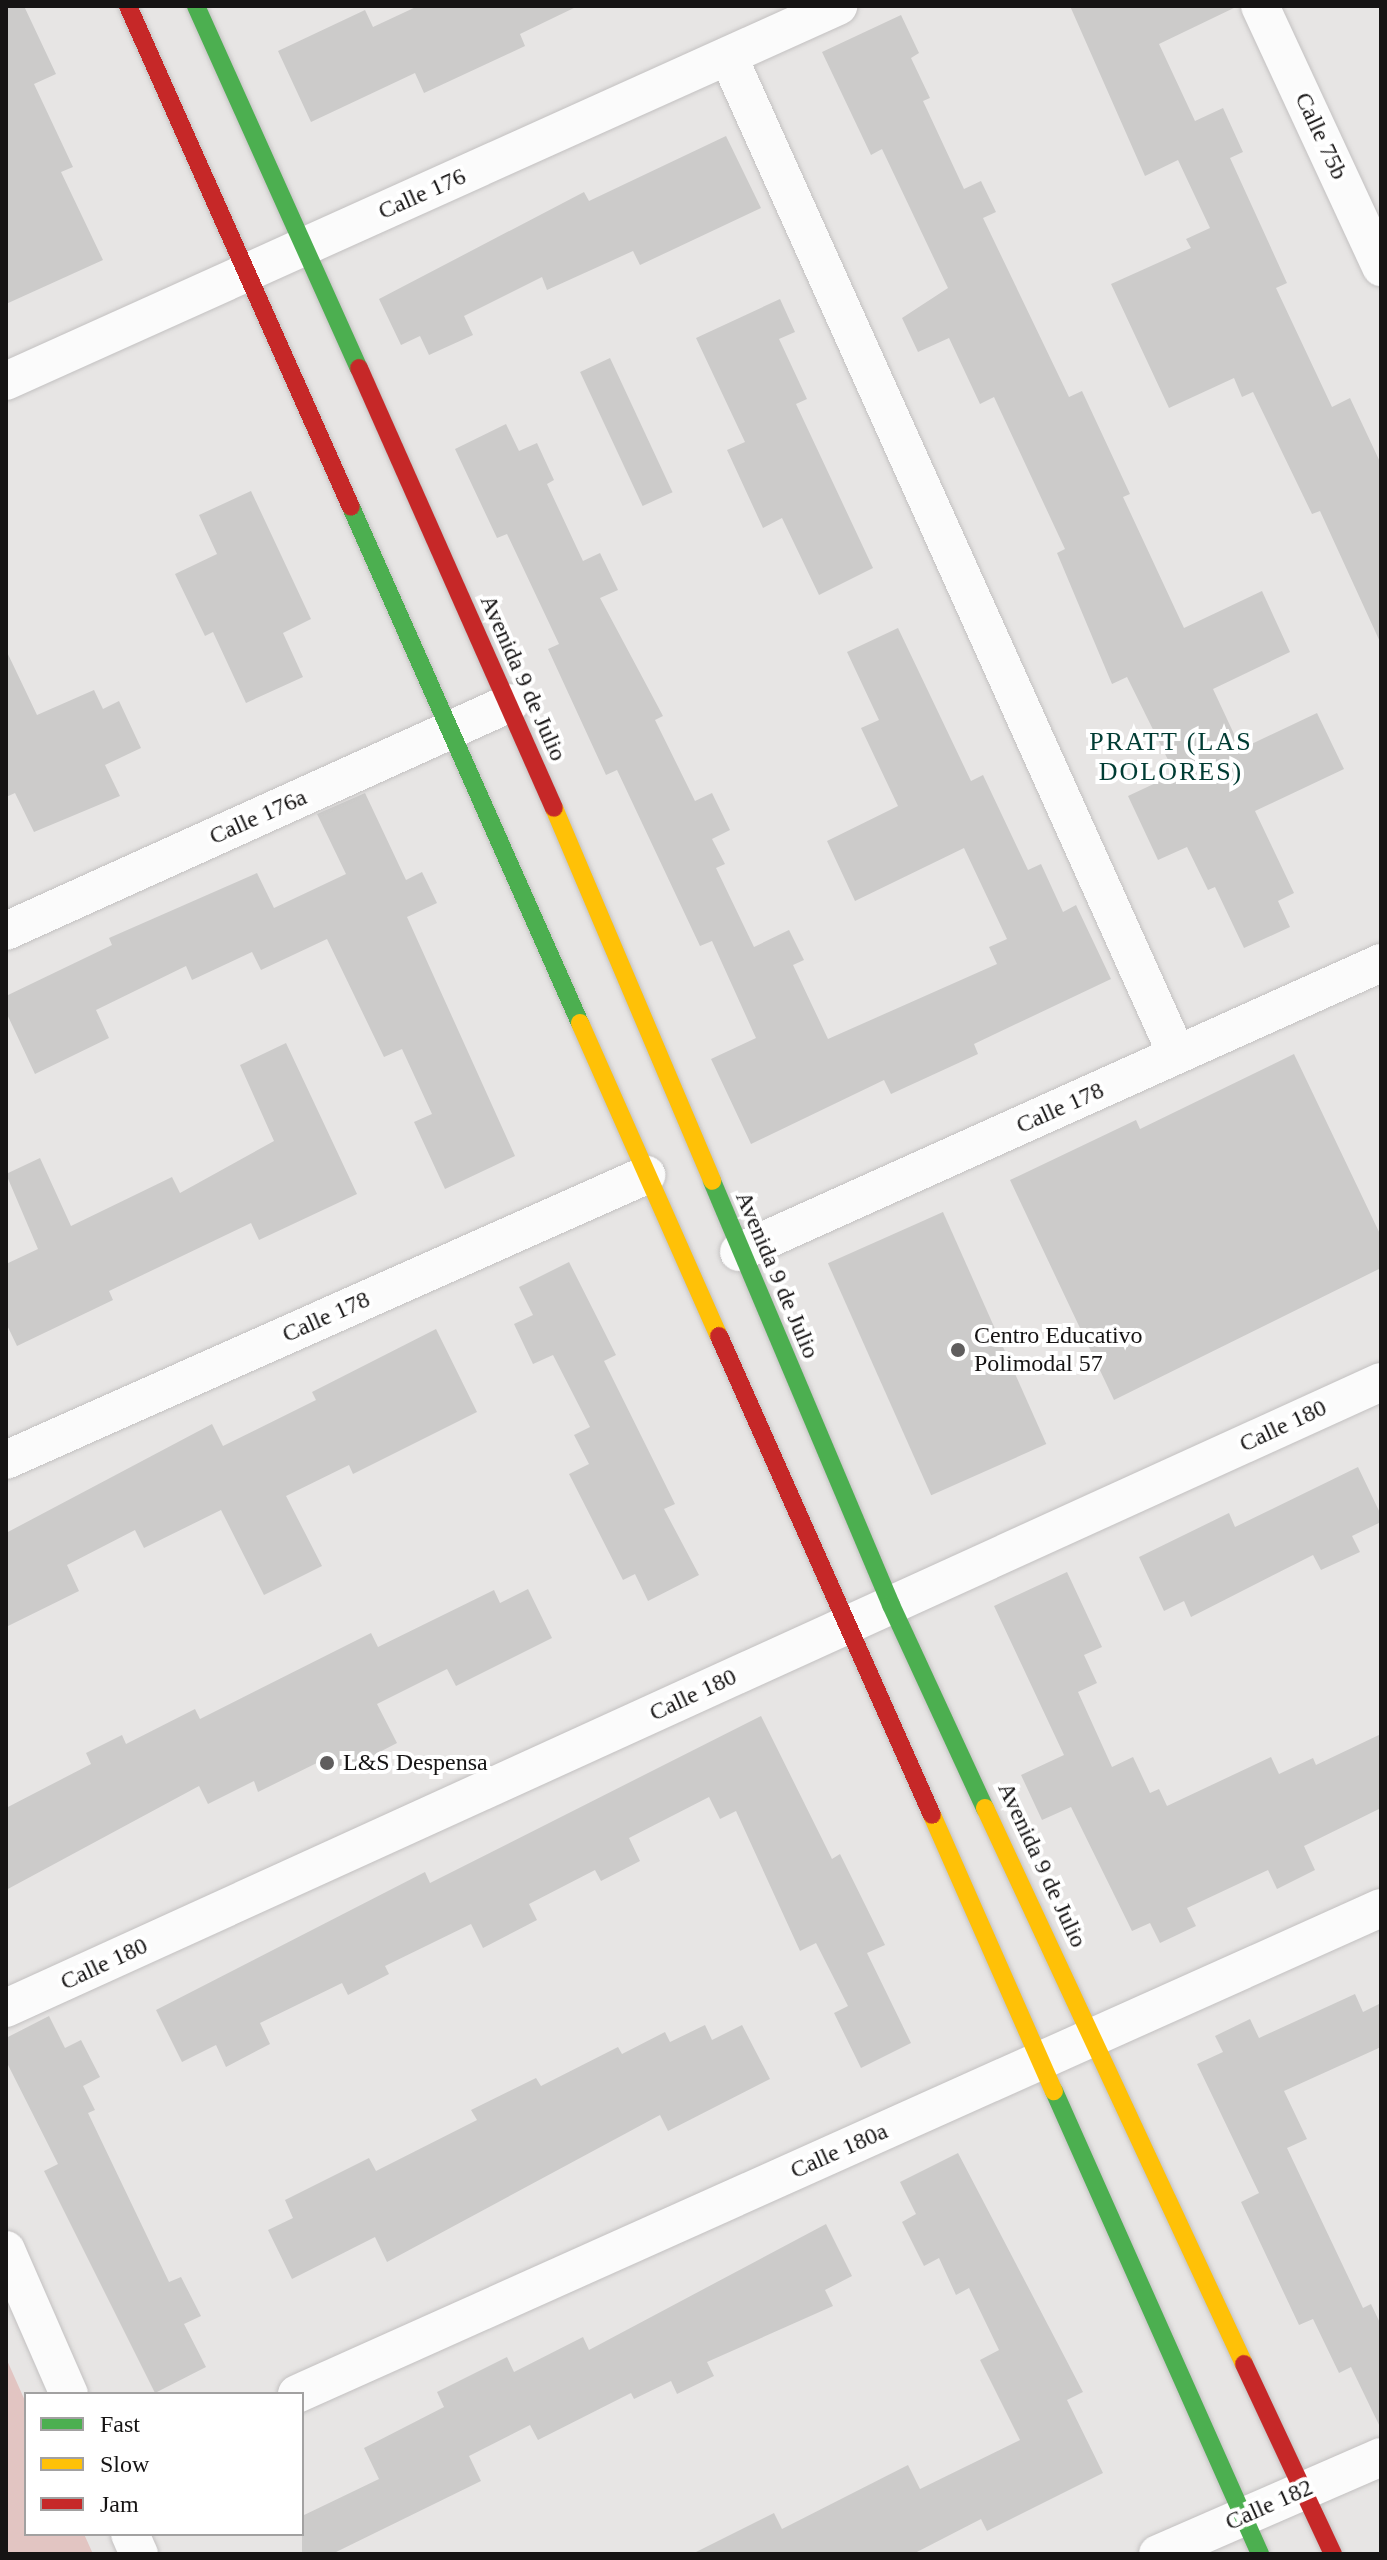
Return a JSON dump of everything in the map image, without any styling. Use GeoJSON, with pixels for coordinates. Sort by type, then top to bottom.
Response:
{"type":"FeatureCollection","features":[{"type":"Feature","properties":{"kind":"main road"},"geometry":{"type":"LineString","coordinates":[[128,6],[250,271],[449,731],[1260,2554]]}},
{"type":"Feature","properties":{"kind":"main road","name":"Avenida 9 de Julio"},"geometry":{"type":"LineString","coordinates":[[196,6],[301,248],[510,703],[739,1252],[891,1605],[1096,2036],[1333,2554]]}},
{"type":"Feature","properties":{"kind":"street","name":"Calle 176"},"geometry":{"type":"LineString","coordinates":[[6,381],[838,6]]}},
{"type":"Feature","properties":{"kind":"street","name":"Calle 75b"},"geometry":{"type":"LineString","coordinates":[[1260,6],[1381,267]]}},
{"type":"Feature","properties":{"kind":"street"},"geometry":{"type":"LineString","coordinates":[[728,56],[1177,1055]]}},
{"type":"Feature","properties":{"kind":"street","name":"Calle 176a"},"geometry":{"type":"LineString","coordinates":[[6,931],[510,703]]}},
{"type":"Feature","properties":{"kind":"street","name":"Calle 178"},"geometry":{"type":"LineString","coordinates":[[739,1252],[1381,963]]}},
{"type":"Feature","properties":{"kind":"street","name":"Calle 178"},"geometry":{"type":"LineString","coordinates":[[6,1460],[646,1175]]}},
{"type":"Feature","properties":{"kind":"street","name":"Calle 180"},"geometry":{"type":"LineString","coordinates":[[6,2008],[1381,1382]]}},
{"type":"Feature","properties":{"kind":"street","name":"Calle 180a"},"geometry":{"type":"LineString","coordinates":[[301,2392],[1381,1908]]}},
{"type":"Feature","properties":{"kind":"street"},"geometry":{"type":"LineString","coordinates":[[6,2250],[68,2392]]}},
{"type":"Feature","properties":{"kind":"street","name":"Calle 182"},"geometry":{"type":"LineString","coordinates":[[1158,2554],[1381,2457]]}},
{"type":"Feature","properties":{"kind":"shaded area"},"geometry":{"type":"Polygon","coordinates":[[[6,2358],[24,2398],[24,2536],[85,2536],[93,2554],[6,2554],[6,2358]]]}},
{"type":"Feature","properties":{"kind":"building"},"geometry":{"type":"Polygon","coordinates":[[[6,6],[24,6],[56,74],[34,84],[73,167],[61,172],[103,260],[6,304],[6,6]]]}},
{"type":"Feature","properties":{"kind":"building"},"geometry":{"type":"Polygon","coordinates":[[[418,6],[578,6],[520,34],[525,46],[424,93],[415,73],[311,122],[278,51],[365,10],[373,27],[418,6]]]}},
{"type":"Feature","properties":{"kind":"building"},"geometry":{"type":"Polygon","coordinates":[[[1070,6],[1238,6],[1159,44],[1195,121],[1223,108],[1243,152],[1230,158],[1287,283],[1276,288],[1332,407],[1350,398],[1381,464],[1381,644],[1320,511],[1312,514],[1253,392],[1242,397],[1234,378],[1169,408],[1111,284],[1191,248],[1186,239],[1210,228],[1178,160],[1145,176],[1070,6]]]}},
{"type":"Feature","properties":{"kind":"building"},"geometry":{"type":"Polygon","coordinates":[[[901,15],[919,53],[911,58],[930,98],[923,101],[964,189],[981,181],[996,212],[983,218],[1069,397],[1082,391],[1130,494],[1123,497],[1184,628],[1262,591],[1290,652],[1213,689],[1241,749],[1317,713],[1344,769],[1255,811],[1294,893],[1278,901],[1290,927],[1244,948],[1215,887],[1208,890],[1187,847],[1158,860],[1128,796],[1175,774],[1127,677],[1112,684],[1057,553],[1065,549],[994,397],[980,404],[949,338],[918,352],[902,318],[948,288],[882,149],[871,155],[822,52],[901,15]]]}},
{"type":"Feature","properties":{"kind":"building"},"geometry":{"type":"Polygon","coordinates":[[[726,136],[761,208],[640,265],[633,251],[547,290],[542,277],[464,316],[473,335],[429,355],[420,336],[401,345],[379,299],[584,192],[589,201],[726,136]]]}},
{"type":"Feature","properties":{"kind":"building"},"geometry":{"type":"Polygon","coordinates":[[[780,299],[795,332],[779,339],[807,399],[796,404],[873,568],[819,595],[782,518],[763,528],[727,450],[745,442],[696,338],[780,299]]]}},
{"type":"Feature","properties":{"kind":"building"},"geometry":{"type":"Polygon","coordinates":[[[610,358],[673,492],[643,506],[580,372],[610,358]]]}},
{"type":"Feature","properties":{"kind":"building"},"geometry":{"type":"Polygon","coordinates":[[[506,424],[519,451],[537,443],[554,480],[547,484],[583,561],[600,553],[618,590],[600,598],[663,716],[655,720],[695,801],[712,793],[730,830],[712,839],[725,864],[716,868],[754,947],[789,930],[804,960],[793,965],[828,1039],[997,964],[989,947],[1007,939],[964,848],[855,901],[827,841],[898,806],[861,728],[879,720],[847,652],[898,628],[971,781],[983,775],[1028,870],[1041,864],[1063,912],[1076,905],[1111,979],[974,1044],[978,1054],[891,1094],[884,1080],[751,1144],[711,1059],[756,1038],[712,941],[700,946],[617,770],[606,775],[548,649],[559,644],[507,534],[497,538],[455,449],[506,424]]]}},
{"type":"Feature","properties":{"kind":"building"},"geometry":{"type":"Polygon","coordinates":[[[251,491],[311,619],[283,633],[303,677],[246,703],[213,632],[205,636],[175,574],[217,554],[199,515],[251,491]]]}},
{"type":"Feature","properties":{"kind":"building"},"geometry":{"type":"Polygon","coordinates":[[[6,650],[37,715],[94,690],[103,709],[119,701],[141,748],[105,765],[120,796],[34,832],[15,793],[6,797],[6,650]]]}},
{"type":"Feature","properties":{"kind":"building"},"geometry":{"type":"Polygon","coordinates":[[[365,793],[406,880],[422,872],[437,903],[407,917],[515,1156],[445,1189],[414,1122],[432,1114],[402,1049],[384,1057],[327,939],[261,970],[252,952],[192,980],[186,966],[96,1010],[109,1038],[35,1074],[6,1012],[6,996],[112,945],[109,938],[257,873],[274,908],[346,874],[317,814],[365,793]]]}},
{"type":"Feature","properties":{"kind":"building"},"geometry":{"type":"Polygon","coordinates":[[[286,1043],[357,1194],[259,1240],[251,1223],[109,1291],[113,1300],[17,1346],[6,1323],[6,1264],[38,1249],[6,1174],[40,1158],[71,1226],[172,1177],[180,1193],[274,1141],[240,1065],[286,1043]]]}},
{"type":"Feature","properties":{"kind":"building"},"geometry":{"type":"Polygon","coordinates":[[[1294,1054],[1381,1236],[1381,1268],[1114,1400],[1010,1180],[1136,1120],[1140,1129],[1294,1054]]]}},
{"type":"Feature","properties":{"kind":"building"},"geometry":{"type":"Polygon","coordinates":[[[943,1212],[1046,1444],[931,1495],[828,1263],[943,1212]]]}},
{"type":"Feature","properties":{"kind":"building"},"geometry":{"type":"Polygon","coordinates":[[[569,1262],[616,1355],[604,1361],[675,1504],[664,1509],[699,1575],[648,1601],[635,1574],[623,1580],[569,1474],[589,1464],[574,1435],[590,1427],[553,1355],[533,1364],[514,1324],[533,1315],[519,1287],[569,1262]]]}},
{"type":"Feature","properties":{"kind":"building"},"geometry":{"type":"Polygon","coordinates":[[[436,1329],[477,1412],[353,1474],[349,1465],[286,1496],[322,1566],[264,1595],[221,1510],[144,1548],[135,1530],[67,1565],[79,1591],[6,1627],[6,1533],[212,1424],[223,1446],[316,1400],[312,1392],[436,1329]]]}},
{"type":"Feature","properties":{"kind":"building"},"geometry":{"type":"Polygon","coordinates":[[[1358,1467],[1381,1515],[1381,1522],[1352,1536],[1360,1552],[1321,1570],[1313,1555],[1191,1617],[1184,1601],[1164,1611],[1139,1557],[1229,1513],[1235,1527],[1358,1467]]]}},
{"type":"Feature","properties":{"kind":"building"},"geometry":{"type":"Polygon","coordinates":[[[1067,1572],[1102,1647],[1084,1655],[1097,1683],[1078,1692],[1112,1767],[1133,1757],[1150,1793],[1159,1789],[1167,1806],[1271,1757],[1279,1774],[1313,1758],[1316,1765],[1381,1734],[1381,1808],[1304,1846],[1315,1870],[1277,1889],[1268,1870],[1187,1908],[1196,1926],[1160,1943],[1150,1923],[1132,1931],[1071,1807],[1042,1820],[1021,1775],[1064,1755],[994,1606],[1067,1572]]]}},
{"type":"Feature","properties":{"kind":"building"},"geometry":{"type":"Polygon","coordinates":[[[528,1589],[552,1638],[456,1686],[447,1669],[377,1704],[397,1743],[341,1772],[333,1755],[258,1792],[254,1781],[208,1804],[199,1786],[6,1890],[6,1808],[91,1764],[86,1753],[122,1735],[126,1744],[195,1709],[200,1719],[371,1633],[378,1647],[494,1590],[500,1603],[528,1589]]]}},
{"type":"Feature","properties":{"kind":"building"},"geometry":{"type":"Polygon","coordinates":[[[761,1716],[832,1859],[840,1854],[885,1945],[867,1953],[911,2043],[861,2068],[834,2013],[848,2006],[816,1943],[800,1951],[736,1811],[720,1819],[709,1797],[629,1838],[640,1861],[601,1881],[595,1870],[529,1904],[537,1920],[483,1948],[471,1924],[385,1966],[389,1974],[348,1995],[342,1983],[260,2023],[270,2044],[226,2067],[216,2045],[182,2062],[156,2010],[425,1872],[430,1883],[761,1716]]]}},
{"type":"Feature","properties":{"kind":"building"},"geometry":{"type":"Polygon","coordinates":[[[1355,1994],[1363,2012],[1381,2003],[1381,2047],[1284,2091],[1307,2139],[1287,2148],[1363,2308],[1371,2304],[1381,2325],[1381,2429],[1351,2367],[1339,2373],[1313,2319],[1299,2325],[1241,2202],[1259,2193],[1197,2064],[1223,2052],[1215,2036],[1250,2019],[1259,2038],[1355,1994]]]}},
{"type":"Feature","properties":{"kind":"building"},"geometry":{"type":"Polygon","coordinates":[[[49,2016],[65,2048],[81,2040],[100,2077],[83,2086],[95,2110],[88,2113],[169,2282],[181,2277],[201,2316],[184,2324],[206,2367],[154,2392],[44,2171],[58,2164],[6,2061],[6,2038],[49,2016]]]}},
{"type":"Feature","properties":{"kind":"building"},"geometry":{"type":"Polygon","coordinates":[[[705,2025],[712,2040],[742,2025],[770,2079],[668,2131],[660,2115],[387,2262],[375,2237],[292,2279],[268,2230],[293,2218],[285,2200],[369,2158],[376,2171],[477,2120],[471,2110],[536,2078],[541,2086],[618,2047],[622,2054],[665,2032],[670,2042],[705,2025]]]}},
{"type":"Feature","properties":{"kind":"building"},"geometry":{"type":"Polygon","coordinates":[[[958,2153],[1083,2392],[1067,2400],[1103,2473],[987,2531],[981,2519],[913,2554],[692,2554],[774,2513],[782,2529],[908,2465],[920,2489],[1020,2440],[980,2360],[999,2350],[969,2288],[956,2295],[939,2258],[924,2266],[902,2222],[916,2214],[900,2182],[958,2153]]]}},
{"type":"Feature","properties":{"kind":"building"},"geometry":{"type":"Polygon","coordinates":[[[826,2224],[852,2276],[825,2290],[833,2306],[707,2362],[714,2376],[677,2394],[671,2381],[634,2399],[631,2393],[538,2440],[530,2425],[469,2456],[481,2481],[332,2554],[302,2554],[304,2515],[379,2479],[364,2448],[444,2407],[437,2392],[507,2357],[514,2372],[583,2337],[589,2350],[826,2224]]]}},
{"type":"Feature","properties":{"kind":"traffic: fast"},"geometry":{"type":"LineString","coordinates":[[196,6],[359,368]]}},
{"type":"Feature","properties":{"kind":"traffic: fast"},"geometry":{"type":"LineString","coordinates":[[351,507],[580,1023]]}},
{"type":"Feature","properties":{"kind":"traffic: fast"},"geometry":{"type":"LineString","coordinates":[[712,1181],[891,1605],[985,1808]]}},
{"type":"Feature","properties":{"kind":"traffic: fast"},"geometry":{"type":"LineString","coordinates":[[1054,2091],[1260,2554]]}},
{"type":"Feature","properties":{"kind":"traffic: slow"},"geometry":{"type":"LineString","coordinates":[[554,808],[712,1181]]}},
{"type":"Feature","properties":{"kind":"traffic: slow"},"geometry":{"type":"LineString","coordinates":[[580,1023],[719,1336]]}},
{"type":"Feature","properties":{"kind":"traffic: slow"},"geometry":{"type":"LineString","coordinates":[[985,1808],[1244,2364]]}},
{"type":"Feature","properties":{"kind":"traffic: slow"},"geometry":{"type":"LineString","coordinates":[[932,1815],[1054,2091]]}},
{"type":"Feature","properties":{"kind":"traffic: jam"},"geometry":{"type":"LineString","coordinates":[[128,6],[351,507]]}},
{"type":"Feature","properties":{"kind":"traffic: jam"},"geometry":{"type":"LineString","coordinates":[[359,368],[554,808]]}},
{"type":"Feature","properties":{"kind":"traffic: jam"},"geometry":{"type":"LineString","coordinates":[[719,1336],[932,1815]]}},
{"type":"Feature","properties":{"kind":"traffic: jam"},"geometry":{"type":"LineString","coordinates":[[1244,2364],[1333,2554]]}},
{"type":"Feature","properties":{"kind":"place","name":"Centro Educativo Polimodal 57"},"geometry":{"type":"Point","coordinates":[958,1350]}},
{"type":"Feature","properties":{"kind":"place","name":"L&S Despensa"},"geometry":{"type":"Point","coordinates":[327,1763]}},
{"type":"Feature","properties":{"kind":"district","name":"PRATT (LAS DOLORES)"},"geometry":{"type":"Point","coordinates":[1171,757]}}]}
